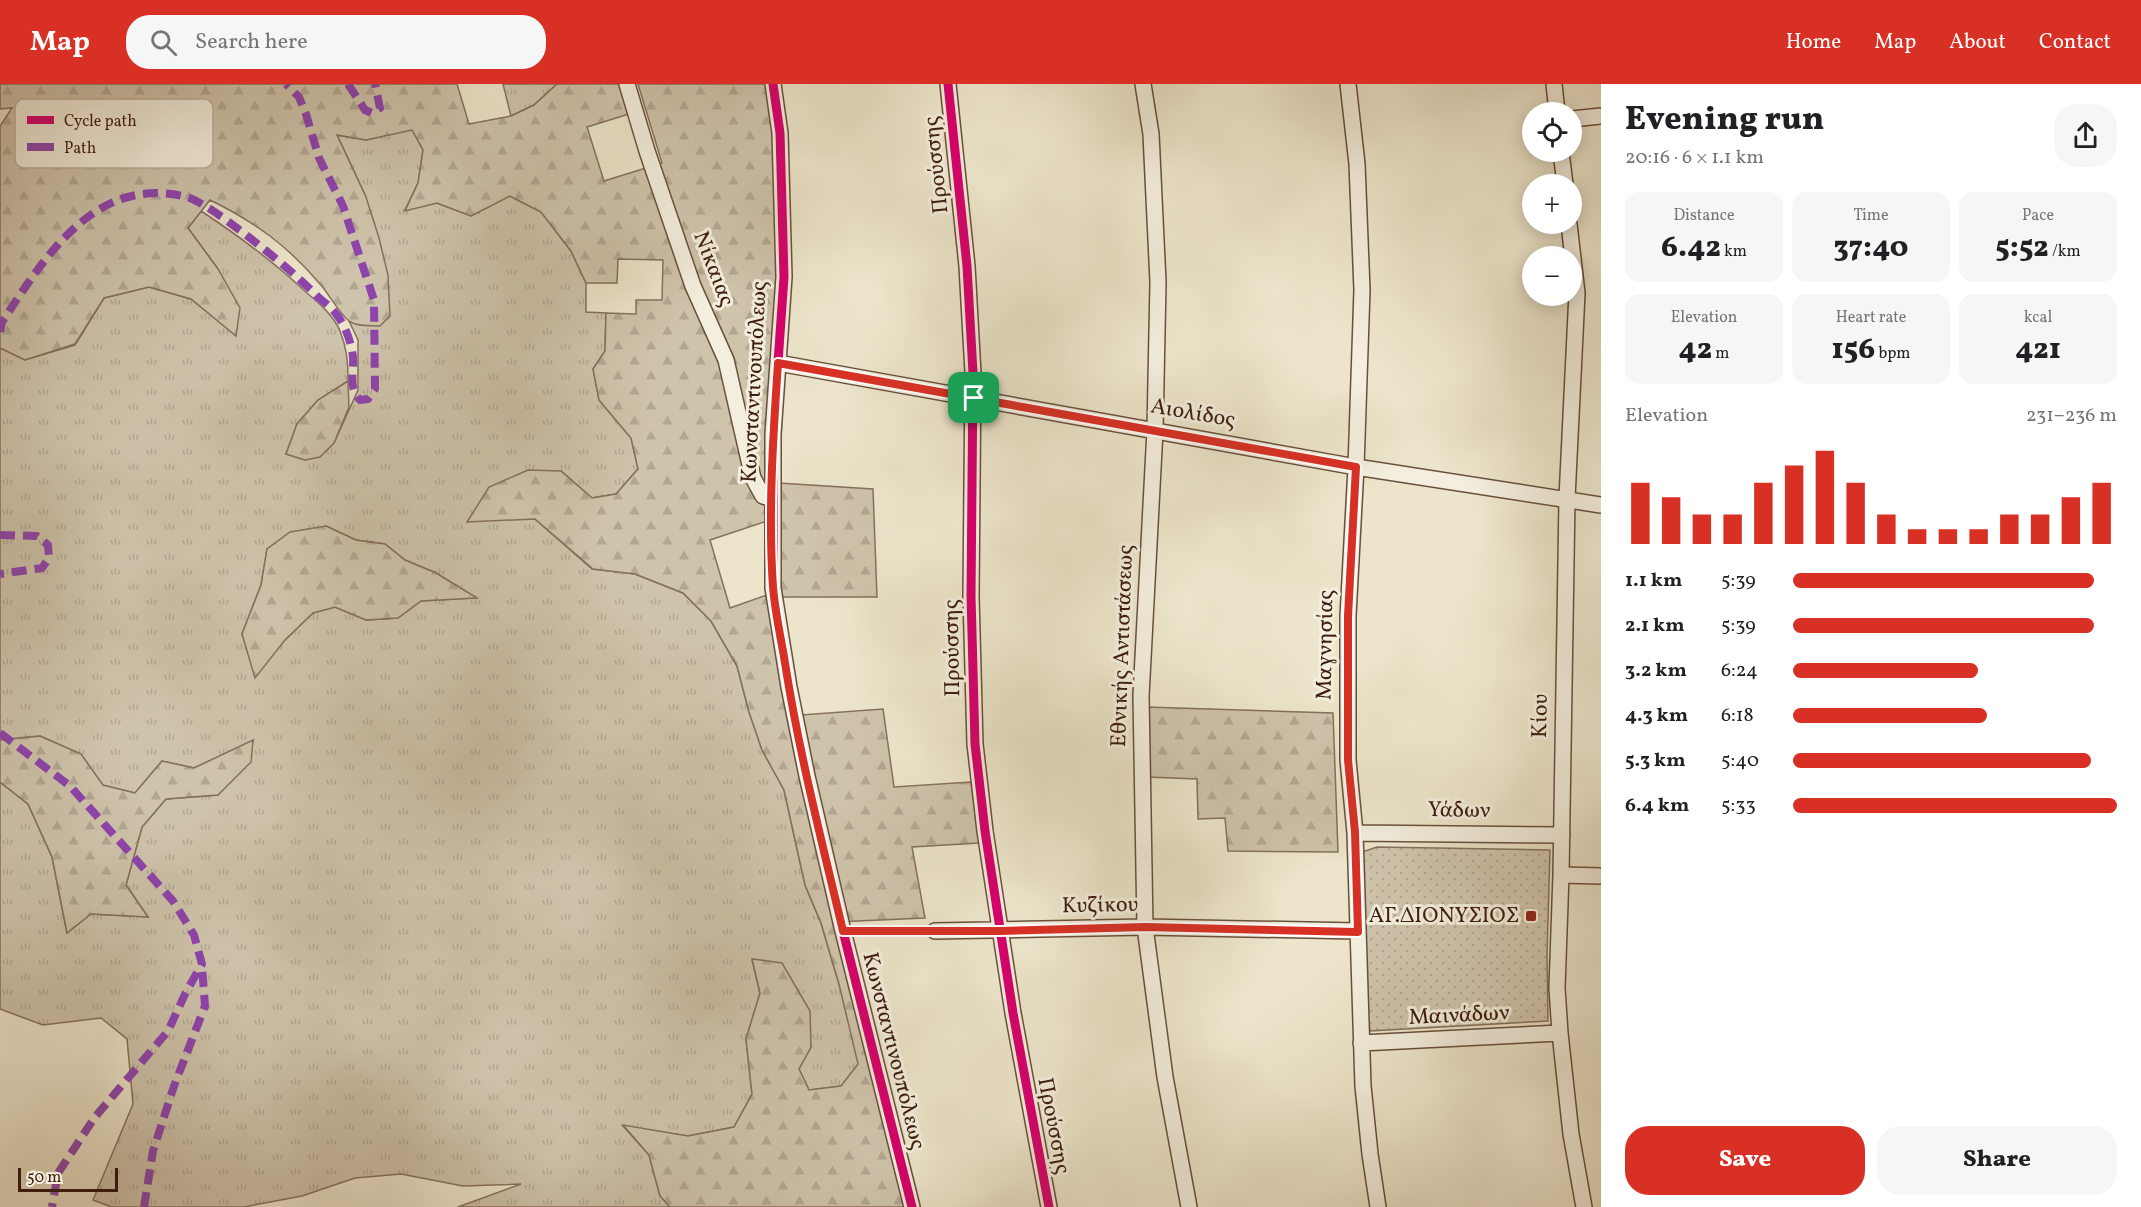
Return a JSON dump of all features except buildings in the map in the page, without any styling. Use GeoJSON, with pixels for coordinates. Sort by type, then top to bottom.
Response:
{"type":"FeatureCollection","features":[{"type":"Feature","properties":{"kind":"street","name":"Νίκαιας"},"geometry":{"type":"LineString","coordinates":[[627,84],[693,286],[726,360],[753,478],[763,496],[771,499]]}},
{"type":"Feature","properties":{"kind":"street","name":"Κωνσταντινουπόλεως"},"geometry":{"type":"LineString","coordinates":[[773,84],[780,133],[784,211],[784,277],[773,434],[771,499],[773,588],[789,687],[807,776],[912,1207]]}},
{"type":"Feature","properties":{"kind":"street","name":"Προύσσης"},"geometry":{"type":"LineString","coordinates":[[948,84],[967,266],[974,398],[971,596],[974,716],[985,831],[1000,931],[1020,1058],[1049,1207]]}},
{"type":"Feature","properties":{"kind":"street","name":"Εθνικής Αντιστάσεως"},"geometry":{"type":"LineString","coordinates":[[1143,84],[1151,134],[1158,282],[1155,430],[1141,696],[1145,927],[1160,1048],[1189,1207]]}},
{"type":"Feature","properties":{"kind":"street","name":"Μαγνησίας"},"geometry":{"type":"LineString","coordinates":[[1348,84],[1357,164],[1362,290],[1348,616],[1348,760],[1355,832],[1361,1043],[1370,1154],[1378,1207]]}},
{"type":"Feature","properties":{"kind":"street"},"geometry":{"type":"LineString","coordinates":[[1554,84],[1556,102]]}},
{"type":"Feature","properties":{"kind":"street"},"geometry":{"type":"LineString","coordinates":[[1582,118],[1601,116]]}},
{"type":"Feature","properties":{"kind":"street","name":"Κίου"},"geometry":{"type":"LineString","coordinates":[[1570,234],[1577,293],[1567,498],[1562,835],[1557,956],[1560,1033],[1571,1134],[1584,1207]]}},
{"type":"Feature","properties":{"kind":"street","name":"Αιολίδος"},"geometry":{"type":"LineString","coordinates":[[778,363],[1356,467],[1601,505]]}},
{"type":"Feature","properties":{"kind":"street","name":"Υάδων"},"geometry":{"type":"LineString","coordinates":[[1355,832],[1562,835]]}},
{"type":"Feature","properties":{"kind":"street"},"geometry":{"type":"LineString","coordinates":[[1561,875],[1601,876]]}},
{"type":"Feature","properties":{"kind":"street","name":"Κυζίκου"},"geometry":{"type":"LineString","coordinates":[[935,931],[1145,927],[1358,932]]}},
{"type":"Feature","properties":{"kind":"street","name":"Μαινάδων"},"geometry":{"type":"LineString","coordinates":[[1361,1043],[1560,1033]]}},
{"type":"Feature","properties":{"kind":"path"},"geometry":{"type":"LineString","coordinates":[[843,931],[935,931]]}},
{"type":"Feature","properties":{"kind":"green space"},"geometry":{"type":"Polygon","coordinates":[[[0,84],[457,84],[469,124],[511,116],[534,105],[557,84],[620,84],[629,114],[587,127],[604,181],[662,163],[638,84],[767,84],[777,166],[779,483],[873,489],[877,597],[781,597],[777,524],[764,522],[710,540],[730,608],[767,595],[801,715],[883,709],[894,787],[971,782],[979,843],[912,847],[925,918],[835,922],[905,1207],[670,1207],[660,1196],[649,1155],[623,1125],[688,1136],[734,1127],[752,1094],[746,1039],[760,993],[752,959],[782,963],[810,1011],[811,1047],[799,1069],[809,1090],[841,1086],[858,1064],[839,984],[821,923],[805,885],[784,790],[762,750],[737,666],[711,621],[683,593],[635,574],[593,569],[535,519],[467,522],[489,487],[528,470],[561,471],[592,498],[616,494],[638,469],[631,438],[599,400],[593,369],[605,351],[606,313],[636,314],[636,300],[662,300],[663,260],[618,259],[617,283],[586,283],[571,251],[541,212],[510,196],[471,216],[437,203],[405,211],[418,183],[423,150],[412,130],[366,140],[337,135],[366,197],[388,275],[390,316],[380,326],[360,325],[349,321],[296,258],[256,226],[210,200],[188,228],[218,269],[240,308],[236,336],[191,299],[149,287],[104,298],[75,344],[25,360],[0,348],[0,126],[12,108],[0,109],[0,84]]]}},
{"type":"Feature","properties":{"kind":"green space"},"geometry":{"type":"Polygon","coordinates":[[[503,84],[557,84],[534,105],[511,116],[503,84]]]}},
{"type":"Feature","properties":{"kind":"green space"},"geometry":{"type":"Polygon","coordinates":[[[412,129],[423,150],[418,183],[405,210],[437,203],[471,216],[510,196],[541,212],[571,251],[586,283],[586,312],[606,313],[605,351],[593,369],[599,400],[631,438],[638,469],[616,494],[592,498],[561,471],[535,519],[592,569],[635,574],[683,593],[711,621],[737,666],[762,750],[784,790],[805,885],[821,923],[859,1064],[841,1086],[809,1090],[799,1069],[811,1047],[752,960],[760,993],[746,1039],[752,1094],[734,1127],[688,1136],[623,1126],[649,1155],[660,1196],[670,1207],[458,1207],[521,1184],[463,1186],[401,1174],[355,1178],[302,1196],[244,1207],[112,1207],[93,1200],[133,1104],[127,1039],[101,1018],[43,1025],[0,1009],[0,782],[28,804],[52,857],[67,933],[91,914],[148,917],[126,885],[142,827],[166,799],[218,795],[253,741],[194,768],[162,761],[135,793],[102,785],[81,754],[40,736],[0,740],[0,348],[25,360],[75,345],[104,298],[149,287],[191,299],[236,335],[218,269],[188,228],[201,211],[282,271],[326,310],[340,331],[347,356],[348,381],[318,400],[297,424],[286,454],[305,460],[334,443],[358,390],[358,340],[349,321],[361,325],[366,197],[337,135],[366,140],[412,129]],[[326,526],[267,549],[261,585],[242,634],[285,640],[313,613],[335,607],[366,620],[398,618],[421,601],[475,598],[436,573],[405,560],[385,544],[356,540],[326,526]]]}},
{"type":"Feature","properties":{"kind":"green space"},"geometry":{"type":"Polygon","coordinates":[[[348,381],[349,407],[334,443],[320,457],[305,460],[286,454],[297,424],[318,400],[348,381]]]}},
{"type":"Feature","properties":{"kind":"green space"},"geometry":{"type":"Polygon","coordinates":[[[326,526],[356,540],[385,544],[405,560],[436,573],[477,598],[421,601],[398,618],[366,620],[335,607],[313,613],[285,640],[255,678],[242,634],[261,585],[267,549],[290,532],[326,526]]]}},
{"type":"Feature","properties":{"kind":"green space"},"geometry":{"type":"Polygon","coordinates":[[[1146,707],[1333,713],[1338,852],[1228,851],[1225,818],[1198,819],[1197,779],[1147,777],[1146,707]]]}},
{"type":"Feature","properties":{"kind":"green space"},"geometry":{"type":"Polygon","coordinates":[[[40,736],[81,754],[103,785],[135,793],[162,761],[194,768],[253,740],[251,762],[218,795],[166,799],[142,827],[126,885],[148,917],[91,914],[67,933],[52,857],[28,804],[0,782],[0,740],[40,736]]]}},
{"type":"Feature","properties":{"kind":"green space"},"geometry":{"type":"Polygon","coordinates":[[[1377,847],[1550,850],[1548,1021],[1370,1031],[1366,997],[1362,852],[1377,847]]]}},
{"type":"Feature","properties":{"kind":"marked path"},"geometry":{"type":"LineString","coordinates":[[0,332],[2,322],[55,248],[76,226],[99,209],[125,198],[154,193],[187,197],[212,210],[248,237],[287,268],[335,312],[351,346],[354,390],[360,400],[368,399],[375,389],[374,300],[343,206],[319,158],[306,114],[299,97],[286,84]]}},
{"type":"Feature","properties":{"kind":"marked path"},"geometry":{"type":"LineString","coordinates":[[348,84],[365,110],[372,113],[380,108],[375,84]]}},
{"type":"Feature","properties":{"kind":"marked path"},"geometry":{"type":"LineString","coordinates":[[0,535],[37,536],[48,545],[49,558],[42,568],[0,574]]}},
{"type":"Feature","properties":{"kind":"marked path"},"geometry":{"type":"LineString","coordinates":[[0,733],[70,786],[173,901],[194,935],[202,964],[168,1031],[95,1117],[58,1173],[52,1207]]}},
{"type":"Feature","properties":{"kind":"marked path"},"geometry":{"type":"LineString","coordinates":[[144,1207],[153,1151],[174,1086],[205,1006],[202,965]]}},
{"type":"Feature","properties":{"kind":"cycle path"},"geometry":{"type":"LineString","coordinates":[[773,84],[780,133],[784,277],[773,434],[773,588],[789,687],[807,776],[912,1207]]}},
{"type":"Feature","properties":{"kind":"cycle path"},"geometry":{"type":"LineString","coordinates":[[948,84],[967,266],[973,373],[971,596],[975,744],[985,831],[1013,1013],[1049,1207]]}},
{"type":"Feature","properties":{"kind":"place","name":"ΑΓ.ΔΙΟΝΥΣΙΟΣ"},"geometry":{"type":"Point","coordinates":[1531,916]}},
{"type":"Feature","properties":{"kind":"route"},"geometry":{"type":"LineString","coordinates":[[778,363],[974,398],[1356,467],[1348,616],[1348,760],[1355,832],[1358,932],[1145,927],[1000,931],[843,931],[807,776],[789,687],[773,588],[771,499],[778,363]]}}]}
